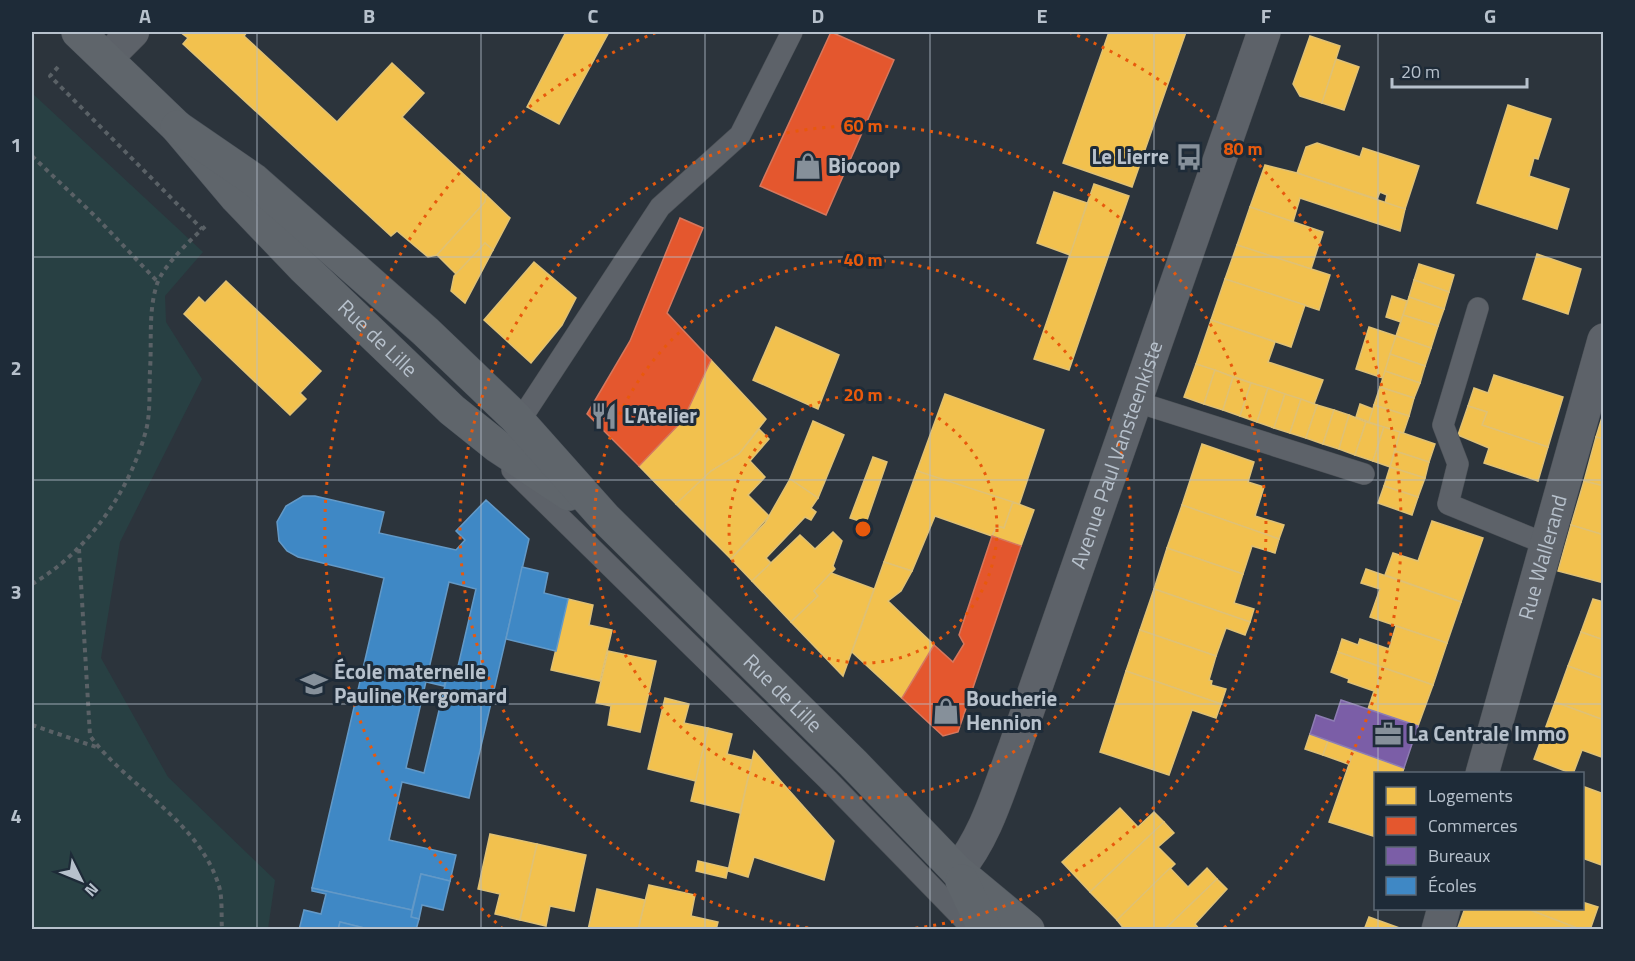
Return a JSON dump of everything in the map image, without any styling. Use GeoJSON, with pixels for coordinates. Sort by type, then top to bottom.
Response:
{"type":"FeatureCollection","features":[{"type":"Feature","properties":{"kind":"main road","name":"Rue de Lille"},"geometry":{"type":"LineString","coordinates":[[90,43],[177,128],[236,197],[304,268],[452,410],[497,446],[604,518]]}},
{"type":"Feature","properties":{"kind":"main road","name":"Rue de Lille"},"geometry":{"type":"LineString","coordinates":[[177,128],[254,180],[376,286],[519,422],[604,518],[854,763],[957,871],[1028,930]]}},
{"type":"Feature","properties":{"kind":"main road","name":"Rue de Lille"},"geometry":{"type":"LineString","coordinates":[[957,871],[985,930]]}},
{"type":"Feature","properties":{"kind":"street"},"geometry":{"type":"LineString","coordinates":[[90,43],[133,32]]}},
{"type":"Feature","properties":{"kind":"street","name":"Avenue Paul Vansteenkiste"},"geometry":{"type":"LineString","coordinates":[[957,871],[971,854],[993,804],[1137,402],[1264,32]]}},
{"type":"Feature","properties":{"kind":"street","name":"Rue Wallerand"},"geometry":{"type":"LineString","coordinates":[[1483,772],[1604,340]]}},
{"type":"Feature","properties":{"kind":"street"},"geometry":{"type":"LineString","coordinates":[[1438,930],[1444,910]]}},
{"type":"Feature","properties":{"kind":"lane"},"geometry":{"type":"LineString","coordinates":[[519,422],[660,207],[740,135],[792,32]]}},
{"type":"Feature","properties":{"kind":"lane"},"geometry":{"type":"LineString","coordinates":[[1478,308],[1443,424],[1458,464],[1448,504],[1546,544]]}},
{"type":"Feature","properties":{"kind":"lane"},"geometry":{"type":"LineString","coordinates":[[1137,402],[1364,474]]}},
{"type":"Feature","properties":{"kind":"lane"},"geometry":{"type":"LineString","coordinates":[[452,410],[828,780],[974,930]]}},
{"type":"Feature","properties":{"kind":"path"},"geometry":{"type":"LineString","coordinates":[[90,43],[50,76],[202,229]]}},
{"type":"Feature","properties":{"kind":"path"},"geometry":{"type":"LineString","coordinates":[[32,156],[158,281]]}},
{"type":"Feature","properties":{"kind":"path"},"geometry":{"type":"LineString","coordinates":[[32,584],[46,576],[79,548],[107,512],[131,472],[146,432],[152,342],[150,312],[158,281],[202,229],[236,197]]}},
{"type":"Feature","properties":{"kind":"path"},"geometry":{"type":"LineString","coordinates":[[79,548],[90,736],[99,748],[198,846],[219,884],[222,930]]}},
{"type":"Feature","properties":{"kind":"path"},"geometry":{"type":"LineString","coordinates":[[32,725],[99,748]]}},
{"type":"Feature","properties":{"kind":"green space"},"geometry":{"type":"Polygon","coordinates":[[[32,93],[203,252],[165,296],[166,322],[202,379],[120,542],[101,658],[168,777],[275,880],[268,929],[32,929],[32,93]]]}},
{"type":"Feature","properties":{"kind":"building: Logements"},"geometry":{"type":"Polygon","coordinates":[[[180,32],[247,32],[244,36],[337,122],[392,63],[424,93],[402,117],[486,195],[485,202],[437,255],[428,257],[397,231],[391,236],[183,44],[188,38],[180,32]]]}},
{"type":"Feature","properties":{"kind":"building: Logements"},"geometry":{"type":"Polygon","coordinates":[[[566,32],[609,32],[559,124],[527,107],[566,32]]]}},
{"type":"Feature","properties":{"kind":"building: Logements"},"geometry":{"type":"Polygon","coordinates":[[[1109,32],[1186,32],[1132,187],[1063,163],[1109,32]]]}},
{"type":"Feature","properties":{"kind":"building: Logements"},"geometry":{"type":"Polygon","coordinates":[[[1310,36],[1340,46],[1322,103],[1300,96],[1293,84],[1310,36]]]}},
{"type":"Feature","properties":{"kind":"building: Logements"},"geometry":{"type":"Polygon","coordinates":[[[1336,59],[1359,67],[1344,110],[1322,103],[1336,59]]]}},
{"type":"Feature","properties":{"kind":"building: Logements"},"geometry":{"type":"Polygon","coordinates":[[[1508,105],[1551,119],[1538,159],[1534,158],[1529,176],[1569,189],[1557,229],[1477,203],[1508,105]]]}},
{"type":"Feature","properties":{"kind":"building: Logements"},"geometry":{"type":"Polygon","coordinates":[[[1317,143],[1360,157],[1363,148],[1419,166],[1405,209],[1385,203],[1387,195],[1380,192],[1377,199],[1297,173],[1306,147],[1317,143]]]}},
{"type":"Feature","properties":{"kind":"building: Logements"},"geometry":{"type":"Polygon","coordinates":[[[1265,165],[1297,173],[1405,209],[1400,231],[1300,198],[1293,222],[1250,207],[1265,165]]]}},
{"type":"Feature","properties":{"kind":"building: Logements"},"geometry":{"type":"Polygon","coordinates":[[[1094,184],[1129,196],[1069,370],[1034,359],[1094,184]]]}},
{"type":"Feature","properties":{"kind":"building: Logements"},"geometry":{"type":"Polygon","coordinates":[[[1054,192],[1087,203],[1070,255],[1037,243],[1054,192]]]}},
{"type":"Feature","properties":{"kind":"building: Logements"},"geometry":{"type":"Polygon","coordinates":[[[486,195],[510,218],[493,250],[485,243],[456,274],[437,255],[485,202],[486,195]]]}},
{"type":"Feature","properties":{"kind":"building: Logements"},"geometry":{"type":"Polygon","coordinates":[[[1250,207],[1323,232],[1311,269],[1237,245],[1250,207]]]}},
{"type":"Feature","properties":{"kind":"building: Logements"},"geometry":{"type":"Polygon","coordinates":[[[485,243],[493,250],[465,303],[451,291],[454,276],[485,243]]]}},
{"type":"Feature","properties":{"kind":"building: Logements"},"geometry":{"type":"Polygon","coordinates":[[[1237,245],[1330,275],[1319,310],[1225,279],[1237,245]]]}},
{"type":"Feature","properties":{"kind":"building: Logements"},"geometry":{"type":"Polygon","coordinates":[[[1537,254],[1581,269],[1568,314],[1523,299],[1537,254]]]}},
{"type":"Feature","properties":{"kind":"building: Logements"},"geometry":{"type":"Polygon","coordinates":[[[534,262],[576,298],[562,325],[531,363],[484,320],[534,262]]]}},
{"type":"Feature","properties":{"kind":"building: Logements"},"geometry":{"type":"Polygon","coordinates":[[[1419,264],[1454,275],[1449,292],[1414,280],[1419,264]]]}},
{"type":"Feature","properties":{"kind":"building: Logements"},"geometry":{"type":"Polygon","coordinates":[[[1225,279],[1305,305],[1291,347],[1211,320],[1225,279]]]}},
{"type":"Feature","properties":{"kind":"building: Logements"},"geometry":{"type":"Polygon","coordinates":[[[1414,280],[1449,292],[1444,309],[1409,297],[1414,280]]]}},
{"type":"Feature","properties":{"kind":"building: Logements"},"geometry":{"type":"Polygon","coordinates":[[[226,281],[321,371],[300,393],[306,399],[290,415],[184,314],[199,297],[205,303],[226,281]]]}},
{"type":"Feature","properties":{"kind":"building: Logements"},"geometry":{"type":"Polygon","coordinates":[[[1392,296],[1407,301],[1401,322],[1386,317],[1392,296]]]}},
{"type":"Feature","properties":{"kind":"building: Logements"},"geometry":{"type":"Polygon","coordinates":[[[1409,297],[1444,309],[1438,326],[1403,315],[1409,297]]]}},
{"type":"Feature","properties":{"kind":"building: Logements"},"geometry":{"type":"Polygon","coordinates":[[[1403,315],[1438,326],[1431,348],[1396,336],[1403,315]]]}},
{"type":"Feature","properties":{"kind":"building: Logements"},"geometry":{"type":"Polygon","coordinates":[[[1211,320],[1275,342],[1268,362],[1323,380],[1314,404],[1196,364],[1211,320]]]}},
{"type":"Feature","properties":{"kind":"building: Logements"},"geometry":{"type":"Polygon","coordinates":[[[776,327],[839,355],[818,409],[753,380],[776,327]]]}},
{"type":"Feature","properties":{"kind":"building: Logements"},"geometry":{"type":"Polygon","coordinates":[[[1369,327],[1396,336],[1383,378],[1356,369],[1369,327]]]}},
{"type":"Feature","properties":{"kind":"building: Logements"},"geometry":{"type":"Polygon","coordinates":[[[1396,336],[1431,348],[1425,366],[1390,354],[1396,336]]]}},
{"type":"Feature","properties":{"kind":"building: Logements"},"geometry":{"type":"Polygon","coordinates":[[[1390,354],[1425,366],[1420,383],[1385,371],[1390,354]]]}},
{"type":"Feature","properties":{"kind":"building: Logements"},"geometry":{"type":"Polygon","coordinates":[[[711,360],[766,419],[739,454],[711,471],[676,504],[639,466],[683,420],[711,360]]]}},
{"type":"Feature","properties":{"kind":"building: Logements"},"geometry":{"type":"Polygon","coordinates":[[[1196,364],[1215,370],[1204,404],[1184,397],[1196,364]]]}},
{"type":"Feature","properties":{"kind":"building: Logements"},"geometry":{"type":"Polygon","coordinates":[[[1215,370],[1233,377],[1223,410],[1204,404],[1215,370]]]}},
{"type":"Feature","properties":{"kind":"building: Logements"},"geometry":{"type":"Polygon","coordinates":[[[1385,371],[1420,383],[1414,398],[1380,387],[1385,371]]]}},
{"type":"Feature","properties":{"kind":"building: Logements"},"geometry":{"type":"Polygon","coordinates":[[[1494,375],[1563,397],[1548,447],[1482,425],[1487,412],[1468,406],[1474,388],[1488,393],[1494,375]]]}},
{"type":"Feature","properties":{"kind":"building: Logements"},"geometry":{"type":"Polygon","coordinates":[[[1233,377],[1251,383],[1240,416],[1223,410],[1233,377]]]}},
{"type":"Feature","properties":{"kind":"building: Logements"},"geometry":{"type":"Polygon","coordinates":[[[1251,383],[1268,388],[1257,422],[1240,416],[1251,383]]]}},
{"type":"Feature","properties":{"kind":"building: Logements"},"geometry":{"type":"Polygon","coordinates":[[[1380,387],[1414,398],[1409,416],[1374,405],[1380,387]]]}},
{"type":"Feature","properties":{"kind":"building: Logements"},"geometry":{"type":"Polygon","coordinates":[[[1268,388],[1285,394],[1274,428],[1257,422],[1268,388]]]}},
{"type":"Feature","properties":{"kind":"building: Logements"},"geometry":{"type":"Polygon","coordinates":[[[945,394],[1044,430],[1019,505],[917,471],[945,394]]]}},
{"type":"Feature","properties":{"kind":"building: Logements"},"geometry":{"type":"Polygon","coordinates":[[[1285,394],[1301,399],[1290,433],[1274,428],[1285,394]]]}},
{"type":"Feature","properties":{"kind":"building: Logements"},"geometry":{"type":"Polygon","coordinates":[[[1301,399],[1317,405],[1306,438],[1290,433],[1301,399]]]}},
{"type":"Feature","properties":{"kind":"building: Logements"},"geometry":{"type":"Polygon","coordinates":[[[1360,404],[1373,409],[1369,422],[1356,417],[1360,404]]]}},
{"type":"Feature","properties":{"kind":"building: Logements"},"geometry":{"type":"Polygon","coordinates":[[[1317,405],[1334,410],[1323,444],[1306,438],[1317,405]]]}},
{"type":"Feature","properties":{"kind":"building: Logements"},"geometry":{"type":"Polygon","coordinates":[[[1374,405],[1409,416],[1403,434],[1369,422],[1374,405]]]}},
{"type":"Feature","properties":{"kind":"building: Logements"},"geometry":{"type":"Polygon","coordinates":[[[1468,406],[1487,412],[1482,425],[1548,447],[1538,481],[1484,463],[1489,448],[1458,435],[1468,406]]]}},
{"type":"Feature","properties":{"kind":"building: Logements"},"geometry":{"type":"Polygon","coordinates":[[[1334,410],[1349,415],[1339,449],[1323,444],[1334,410]]]}},
{"type":"Feature","properties":{"kind":"building: Logements"},"geometry":{"type":"Polygon","coordinates":[[[1604,411],[1604,439],[1596,437],[1604,411]]]}},
{"type":"Feature","properties":{"kind":"building: Logements"},"geometry":{"type":"Polygon","coordinates":[[[1349,415],[1366,422],[1355,455],[1339,449],[1349,415]]]}},
{"type":"Feature","properties":{"kind":"building: Logements"},"geometry":{"type":"Polygon","coordinates":[[[813,421],[844,435],[818,498],[790,479],[813,421]]]}},
{"type":"Feature","properties":{"kind":"building: Logements"},"geometry":{"type":"Polygon","coordinates":[[[1366,422],[1384,427],[1373,461],[1355,455],[1366,422]]]}},
{"type":"Feature","properties":{"kind":"building: Logements"},"geometry":{"type":"Polygon","coordinates":[[[1384,427],[1400,432],[1390,467],[1373,461],[1384,427]]]}},
{"type":"Feature","properties":{"kind":"building: Logements"},"geometry":{"type":"Polygon","coordinates":[[[759,429],[769,439],[750,461],[765,477],[748,495],[769,516],[731,559],[676,504],[711,471],[739,454],[759,429]]]}},
{"type":"Feature","properties":{"kind":"building: Logements"},"geometry":{"type":"Polygon","coordinates":[[[1400,432],[1435,444],[1429,462],[1395,451],[1400,432]]]}},
{"type":"Feature","properties":{"kind":"building: Logements"},"geometry":{"type":"Polygon","coordinates":[[[1596,437],[1604,439],[1604,486],[1584,481],[1596,437]]]}},
{"type":"Feature","properties":{"kind":"building: Logements"},"geometry":{"type":"Polygon","coordinates":[[[1202,444],[1254,462],[1248,482],[1264,487],[1255,516],[1284,525],[1279,539],[1182,505],[1202,444]]]}},
{"type":"Feature","properties":{"kind":"building: Logements"},"geometry":{"type":"Polygon","coordinates":[[[1395,451],[1429,462],[1425,478],[1390,467],[1395,451]]]}},
{"type":"Feature","properties":{"kind":"building: Logements"},"geometry":{"type":"Polygon","coordinates":[[[873,457],[887,462],[866,523],[850,518],[873,457]]]}},
{"type":"Feature","properties":{"kind":"building: Logements"},"geometry":{"type":"Polygon","coordinates":[[[1390,467],[1425,478],[1418,497],[1384,486],[1390,467]]]}},
{"type":"Feature","properties":{"kind":"building: Logements"},"geometry":{"type":"Polygon","coordinates":[[[917,471],[1013,502],[1004,528],[997,526],[992,536],[935,516],[912,571],[884,562],[917,471]]]}},
{"type":"Feature","properties":{"kind":"building: Logements"},"geometry":{"type":"Polygon","coordinates":[[[790,479],[818,498],[811,508],[816,512],[811,520],[805,517],[766,558],[771,563],[752,581],[731,559],[765,523],[790,479]]]}},
{"type":"Feature","properties":{"kind":"building: Logements"},"geometry":{"type":"Polygon","coordinates":[[[1584,481],[1604,486],[1604,535],[1571,525],[1584,481]]]}},
{"type":"Feature","properties":{"kind":"building: Logements"},"geometry":{"type":"Polygon","coordinates":[[[1384,486],[1418,497],[1412,515],[1378,503],[1384,486]]]}},
{"type":"Feature","properties":{"kind":"building: Logements"},"geometry":{"type":"Polygon","coordinates":[[[1013,502],[1034,510],[1021,546],[992,536],[997,526],[1004,528],[1013,502]]]}},
{"type":"Feature","properties":{"kind":"building: Logements"},"geometry":{"type":"Polygon","coordinates":[[[1182,505],[1279,539],[1275,553],[1252,546],[1243,574],[1167,548],[1182,505]]]}},
{"type":"Feature","properties":{"kind":"building: Logements"},"geometry":{"type":"Polygon","coordinates":[[[1432,521],[1483,538],[1461,602],[1385,575],[1393,553],[1418,561],[1432,521]]]}},
{"type":"Feature","properties":{"kind":"building: Logements"},"geometry":{"type":"Polygon","coordinates":[[[1571,525],[1604,535],[1604,583],[1558,571],[1571,525]]]}},
{"type":"Feature","properties":{"kind":"building: Logements"},"geometry":{"type":"Polygon","coordinates":[[[833,532],[842,541],[833,566],[835,569],[814,591],[818,596],[791,622],[752,581],[800,535],[815,549],[833,532]]]}},
{"type":"Feature","properties":{"kind":"building: Logements"},"geometry":{"type":"Polygon","coordinates":[[[1167,548],[1243,574],[1234,603],[1254,609],[1250,622],[1154,589],[1167,548]]]}},
{"type":"Feature","properties":{"kind":"building: Logements"},"geometry":{"type":"Polygon","coordinates":[[[884,562],[912,571],[901,591],[888,601],[934,645],[902,698],[852,652],[884,562]]]}},
{"type":"Feature","properties":{"kind":"building: Logements"},"geometry":{"type":"Polygon","coordinates":[[[1366,569],[1461,602],[1447,643],[1370,617],[1380,589],[1361,583],[1366,569]]]}},
{"type":"Feature","properties":{"kind":"building: Logements"},"geometry":{"type":"Polygon","coordinates":[[[831,573],[874,589],[843,676],[791,622],[818,596],[814,591],[831,573]]]}},
{"type":"Feature","properties":{"kind":"building: Logements"},"geometry":{"type":"Polygon","coordinates":[[[1154,589],[1250,622],[1245,635],[1226,628],[1216,656],[1140,630],[1154,589]]]}},
{"type":"Feature","properties":{"kind":"building: Logements"},"geometry":{"type":"Polygon","coordinates":[[[568,599],[593,605],[589,625],[612,630],[600,681],[551,670],[568,599]]]}},
{"type":"Feature","properties":{"kind":"building: Logements"},"geometry":{"type":"Polygon","coordinates":[[[1593,599],[1604,602],[1604,640],[1581,632],[1593,599]]]}},
{"type":"Feature","properties":{"kind":"building: Logements"},"geometry":{"type":"Polygon","coordinates":[[[1396,626],[1447,643],[1433,685],[1338,652],[1342,639],[1358,645],[1360,639],[1389,649],[1396,626]]]}},
{"type":"Feature","properties":{"kind":"building: Logements"},"geometry":{"type":"Polygon","coordinates":[[[1140,630],[1216,656],[1209,680],[1212,681],[1211,685],[1226,689],[1221,704],[1126,671],[1140,630]]]}},
{"type":"Feature","properties":{"kind":"building: Logements"},"geometry":{"type":"Polygon","coordinates":[[[1581,632],[1604,640],[1604,679],[1568,666],[1581,632]]]}},
{"type":"Feature","properties":{"kind":"building: Logements"},"geometry":{"type":"Polygon","coordinates":[[[608,651],[656,661],[640,732],[608,725],[611,706],[596,703],[608,651]]]}},
{"type":"Feature","properties":{"kind":"building: Logements"},"geometry":{"type":"Polygon","coordinates":[[[1338,652],[1433,685],[1418,726],[1368,709],[1374,691],[1348,682],[1349,679],[1331,672],[1338,652]]]}},
{"type":"Feature","properties":{"kind":"building: Logements"},"geometry":{"type":"Polygon","coordinates":[[[1568,666],[1604,679],[1604,720],[1555,702],[1568,666]]]}},
{"type":"Feature","properties":{"kind":"building: Logements"},"geometry":{"type":"Polygon","coordinates":[[[1126,671],[1221,704],[1216,718],[1192,710],[1169,775],[1100,752],[1126,671]]]}},
{"type":"Feature","properties":{"kind":"building: Logements"},"geometry":{"type":"Polygon","coordinates":[[[665,698],[689,704],[684,723],[708,728],[696,781],[648,769],[665,698]]]}},
{"type":"Feature","properties":{"kind":"building: Logements"},"geometry":{"type":"Polygon","coordinates":[[[1555,702],[1604,720],[1604,758],[1582,750],[1574,772],[1568,772],[1534,759],[1555,702]]]}},
{"type":"Feature","properties":{"kind":"building: Logements"},"geometry":{"type":"Polygon","coordinates":[[[708,728],[732,734],[727,754],[752,760],[740,813],[691,801],[708,728]]]}},
{"type":"Feature","properties":{"kind":"building: Logements"},"geometry":{"type":"Polygon","coordinates":[[[1310,734],[1328,741],[1323,755],[1305,749],[1310,734]]]}},
{"type":"Feature","properties":{"kind":"building: Logements"},"geometry":{"type":"Polygon","coordinates":[[[1328,741],[1354,750],[1348,764],[1323,755],[1328,741]]]}},
{"type":"Feature","properties":{"kind":"building: Logements"},"geometry":{"type":"Polygon","coordinates":[[[1354,750],[1404,768],[1403,772],[1374,772],[1374,836],[1329,822],[1354,750]]]}},
{"type":"Feature","properties":{"kind":"building: Logements"},"geometry":{"type":"Polygon","coordinates":[[[754,751],[834,841],[824,880],[754,857],[748,877],[728,871],[754,751]]]}},
{"type":"Feature","properties":{"kind":"building: Logements"},"geometry":{"type":"Polygon","coordinates":[[[1584,787],[1604,794],[1604,866],[1584,859],[1584,787]]]}},
{"type":"Feature","properties":{"kind":"building: Logements"},"geometry":{"type":"Polygon","coordinates":[[[1120,808],[1138,827],[1154,812],[1164,822],[1090,892],[1062,862],[1120,808]]]}},
{"type":"Feature","properties":{"kind":"building: Logements"},"geometry":{"type":"Polygon","coordinates":[[[1164,822],[1174,833],[1158,847],[1175,864],[1117,920],[1090,892],[1164,822]]]}},
{"type":"Feature","properties":{"kind":"building: Logements"},"geometry":{"type":"Polygon","coordinates":[[[490,834],[537,844],[520,920],[495,914],[500,894],[478,889],[490,834]]]}},
{"type":"Feature","properties":{"kind":"building: Logements"},"geometry":{"type":"Polygon","coordinates":[[[537,844],[586,855],[574,911],[550,906],[546,926],[520,920],[537,844]]]}},
{"type":"Feature","properties":{"kind":"building: Logements"},"geometry":{"type":"Polygon","coordinates":[[[698,861],[728,868],[726,878],[696,871],[698,861]]]}},
{"type":"Feature","properties":{"kind":"building: Logements"},"geometry":{"type":"Polygon","coordinates":[[[1170,868],[1188,887],[1207,868],[1217,879],[1164,930],[1125,930],[1117,920],[1170,868]]]}},
{"type":"Feature","properties":{"kind":"building: Logements"},"geometry":{"type":"Polygon","coordinates":[[[1217,879],[1227,889],[1195,924],[1200,930],[1164,930],[1217,879]]]}},
{"type":"Feature","properties":{"kind":"building: Logements"},"geometry":{"type":"Polygon","coordinates":[[[649,885],[695,895],[691,916],[718,922],[716,930],[638,930],[649,885]]]}},
{"type":"Feature","properties":{"kind":"building: Logements"},"geometry":{"type":"Polygon","coordinates":[[[597,889],[645,900],[638,930],[588,930],[597,889]]]}},
{"type":"Feature","properties":{"kind":"building: Logements"},"geometry":{"type":"Polygon","coordinates":[[[1584,903],[1598,907],[1590,930],[1582,930],[1530,910],[1584,910],[1584,903]]]}},
{"type":"Feature","properties":{"kind":"building: Logements"},"geometry":{"type":"Polygon","coordinates":[[[1464,910],[1530,910],[1582,930],[1457,930],[1464,910]]]}},
{"type":"Feature","properties":{"kind":"building: Logements"},"geometry":{"type":"Polygon","coordinates":[[[1369,917],[1405,930],[1364,930],[1369,917]]]}},
{"type":"Feature","properties":{"kind":"building: Commerces"},"geometry":{"type":"Polygon","coordinates":[[[831,32],[894,60],[826,215],[760,186],[831,32]]]}},
{"type":"Feature","properties":{"kind":"building: Commerces"},"geometry":{"type":"Polygon","coordinates":[[[680,218],[703,228],[667,313],[711,360],[683,420],[639,466],[587,414],[630,341],[680,218]]]}},
{"type":"Feature","properties":{"kind":"building: Commerces"},"geometry":{"type":"Polygon","coordinates":[[[992,536],[1021,546],[958,732],[943,736],[902,698],[934,645],[953,662],[964,644],[959,635],[992,536]]]}},
{"type":"Feature","properties":{"kind":"building: Bureaux"},"geometry":{"type":"Polygon","coordinates":[[[1341,700],[1418,726],[1404,768],[1310,734],[1316,715],[1334,721],[1341,700]]]}},
{"type":"Feature","properties":{"kind":"building: Écoles"},"geometry":{"type":"Polygon","coordinates":[[[303,496],[315,496],[384,512],[379,533],[456,550],[465,540],[456,531],[486,500],[529,539],[469,798],[402,782],[389,840],[456,855],[450,881],[421,874],[412,910],[312,888],[384,578],[298,557],[287,551],[279,541],[277,522],[286,506],[303,496]],[[449,582],[406,768],[424,773],[448,673],[456,675],[476,589],[449,582]]]}},
{"type":"Feature","properties":{"kind":"building: Écoles"},"geometry":{"type":"Polygon","coordinates":[[[522,567],[548,573],[544,593],[568,599],[556,651],[506,639],[522,567]]]}},
{"type":"Feature","properties":{"kind":"building: Écoles"},"geometry":{"type":"Polygon","coordinates":[[[429,669],[448,673],[444,686],[426,682],[429,669]]]}},
{"type":"Feature","properties":{"kind":"building: Écoles"},"geometry":{"type":"Polygon","coordinates":[[[421,874],[450,881],[443,910],[422,905],[419,919],[411,917],[421,874]]]}},
{"type":"Feature","properties":{"kind":"building: Écoles"},"geometry":{"type":"Polygon","coordinates":[[[312,888],[412,910],[411,917],[419,919],[416,930],[372,930],[340,922],[338,930],[299,930],[304,910],[321,914],[326,894],[312,891],[312,888]]]}},
{"type":"Feature","properties":{"kind":"building: Écoles"},"geometry":{"type":"Polygon","coordinates":[[[340,922],[372,930],[338,930],[340,922]]]}},
{"type":"Feature","properties":{"kind":"place","name":"Le Lierre"},"geometry":{"type":"Point","coordinates":[1189,157]}},
{"type":"Feature","properties":{"kind":"place","name":"Biocoop"},"geometry":{"type":"Point","coordinates":[808,166]}},
{"type":"Feature","properties":{"kind":"place","name":"L'Atelier"},"geometry":{"type":"Point","coordinates":[604,416]}},
{"type":"Feature","properties":{"kind":"place","name":"École maternelle Pauline Kergomard"},"geometry":{"type":"Point","coordinates":[314,684]}},
{"type":"Feature","properties":{"kind":"place","name":"Boucherie Hennion"},"geometry":{"type":"Point","coordinates":[946,711]}},
{"type":"Feature","properties":{"kind":"place","name":"La Centrale Immo"},"geometry":{"type":"Point","coordinates":[1388,734]}}]}
